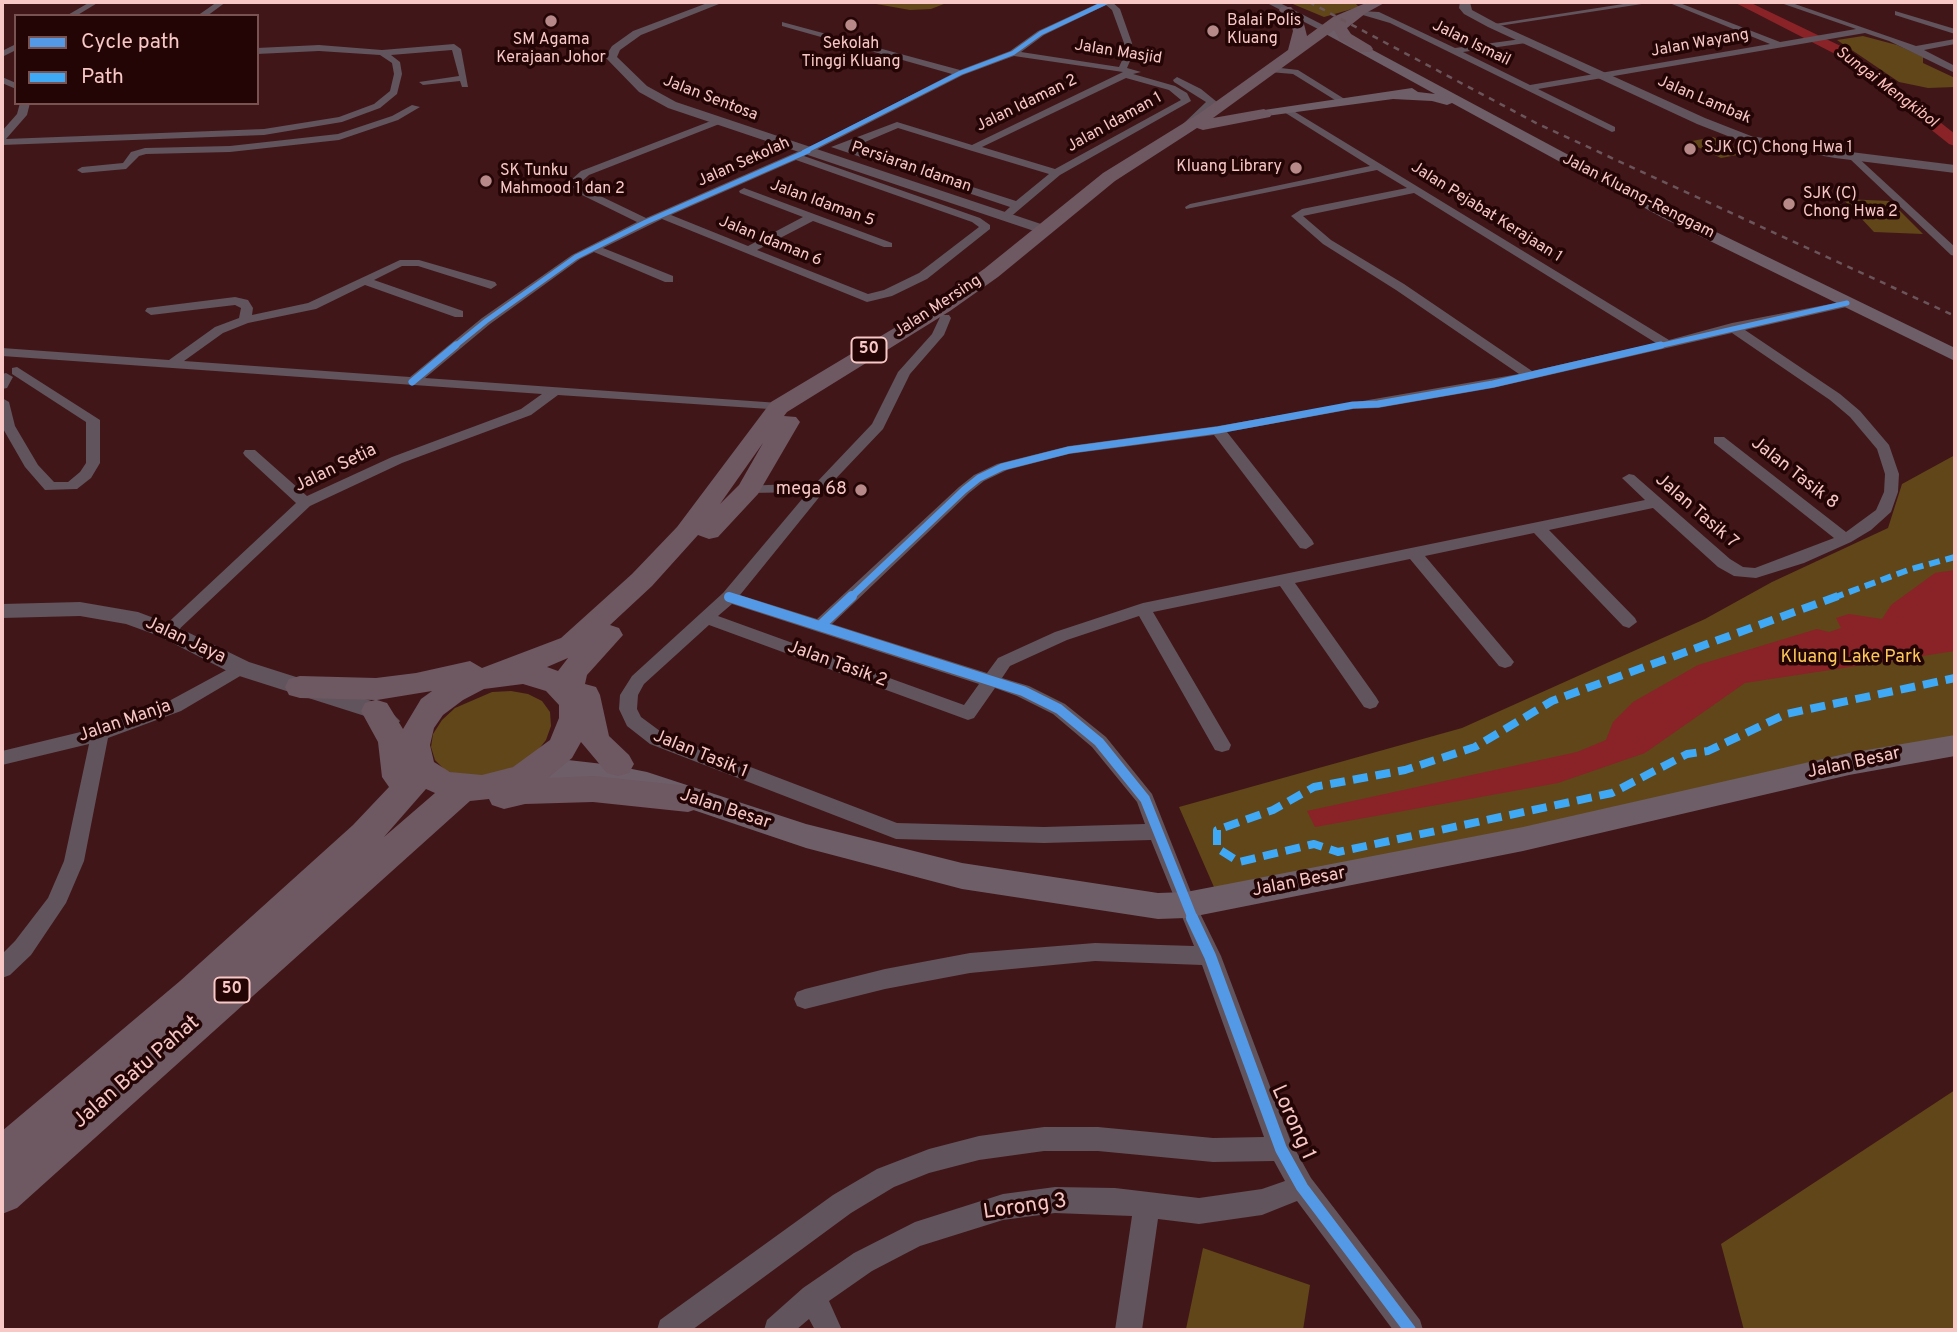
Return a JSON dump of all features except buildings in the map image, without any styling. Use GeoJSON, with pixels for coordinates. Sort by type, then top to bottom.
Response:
{"type":"FeatureCollection","features":[{"type":"Feature","properties":{"kind":"highway","name":"Jalan Mersing"},"geometry":{"type":"LineString","coordinates":[[568,693],[573,671],[591,653],[613,620],[686,533],[779,407],[952,301],[991,274],[1108,177],[1250,85],[1326,29],[1368,4],[1396,2]]}},
{"type":"Feature","properties":{"kind":"highway"},"geometry":{"type":"LineString","coordinates":[[1291,12],[1314,19],[1341,21],[1341,32],[1366,49]]}},
{"type":"Feature","properties":{"kind":"highway"},"geometry":{"type":"LineString","coordinates":[[1291,12],[1300,31],[1299,41],[1292,55]]}},
{"type":"Feature","properties":{"kind":"highway"},"geometry":{"type":"LineString","coordinates":[[1305,45],[1331,40],[1351,43]]}},
{"type":"Feature","properties":{"kind":"highway"},"geometry":{"type":"LineString","coordinates":[[1250,85],[1246,92],[1224,107],[1223,111],[1234,114],[1264,114]]}},
{"type":"Feature","properties":{"kind":"highway"},"geometry":{"type":"LineString","coordinates":[[312,690],[416,684],[468,673],[516,659],[613,620],[749,489],[790,419],[813,399],[854,371],[961,309],[1177,137],[1197,126],[1264,114]]}},
{"type":"Feature","properties":{"kind":"highway","name":"Jalan Mersing"},"geometry":{"type":"LineString","coordinates":[[489,677],[571,645],[613,620]]}},
{"type":"Feature","properties":{"kind":"highway"},"geometry":{"type":"LineString","coordinates":[[591,653],[584,687],[590,728],[597,743],[618,764]]}},
{"type":"Feature","properties":{"kind":"highway"},"geometry":{"type":"LineString","coordinates":[[418,758],[440,782],[463,788],[482,788],[523,777],[561,749],[571,732],[575,718],[574,705],[568,693],[557,683],[541,676],[489,677]]}},
{"type":"Feature","properties":{"kind":"highway","name":"50"},"geometry":{"type":"LineString","coordinates":[[418,758],[419,726],[432,707],[452,691],[489,677]]}},
{"type":"Feature","properties":{"kind":"highway"},"geometry":{"type":"LineString","coordinates":[[369,850],[398,778],[394,741],[376,711]]}},
{"type":"Feature","properties":{"kind":"highway","name":"Jalan Batu Pahat"},"geometry":{"type":"LineString","coordinates":[[2,1193],[369,850],[418,758]]}},
{"type":"Feature","properties":{"kind":"highway","name":"Jalan Batu Pahat"},"geometry":{"type":"LineString","coordinates":[[2,1158],[193,993],[369,850],[463,788]]}},
{"type":"Feature","properties":{"kind":"highway"},"geometry":{"type":"LineString","coordinates":[[369,850],[470,806],[525,791],[593,789],[688,799]]}},
{"type":"Feature","properties":{"kind":"main road","name":"Jalan Kluang-Renggam"},"geometry":{"type":"LineString","coordinates":[[1326,29],[1668,215],[1955,363]]}},
{"type":"Feature","properties":{"kind":"main road"},"geometry":{"type":"LineString","coordinates":[[1264,114],[1397,96],[1422,90],[1424,86],[1417,78]]}},
{"type":"Feature","properties":{"kind":"main road","name":"Jalan Kluang-Renggam"},"geometry":{"type":"LineString","coordinates":[[1397,96],[1423,96],[1448,101],[1617,196],[1835,301],[1955,355]]}},
{"type":"Feature","properties":{"kind":"main road","name":"Jalan Besar"},"geometry":{"type":"LineString","coordinates":[[571,732],[647,783]]}},
{"type":"Feature","properties":{"kind":"main road","name":"Jalan Besar"},"geometry":{"type":"LineString","coordinates":[[523,777],[568,771],[590,772],[647,783],[688,799],[806,836],[991,882],[1140,905],[1186,905],[1509,841],[1849,764],[1955,745]]}},
{"type":"Feature","properties":{"kind":"street"},"geometry":{"type":"LineString","coordinates":[[74,14],[95,2]]}},
{"type":"Feature","properties":{"kind":"street"},"geometry":{"type":"LineString","coordinates":[[204,14],[222,2]]}},
{"type":"Feature","properties":{"kind":"street","name":"Jalan Sentosa"},"geometry":{"type":"LineString","coordinates":[[719,2],[637,33],[615,48],[611,57],[636,83],[659,99],[801,154]]}},
{"type":"Feature","properties":{"kind":"street"},"geometry":{"type":"LineString","coordinates":[[1107,2],[1116,9],[1126,38],[1129,54],[1126,72]]}},
{"type":"Feature","properties":{"kind":"street","name":"Jalan Sekolah"},"geometry":{"type":"LineString","coordinates":[[412,382],[525,292],[594,248],[646,222],[825,143],[960,73],[1013,53],[1041,33],[1107,2]]}},
{"type":"Feature","properties":{"kind":"street"},"geometry":{"type":"LineString","coordinates":[[1270,2],[1326,29]]}},
{"type":"Feature","properties":{"kind":"street","name":"Jalan Lambak"},"geometry":{"type":"LineString","coordinates":[[1465,2],[1464,8],[1468,12],[1525,40],[1701,121],[1748,139],[1785,147],[1955,169]]}},
{"type":"Feature","properties":{"kind":"street"},"geometry":{"type":"LineString","coordinates":[[1492,24],[1651,2]]}},
{"type":"Feature","properties":{"kind":"street"},"geometry":{"type":"LineString","coordinates":[[1671,2],[1779,45]]}},
{"type":"Feature","properties":{"kind":"street"},"geometry":{"type":"LineString","coordinates":[[1783,2],[1916,49],[1955,70]]}},
{"type":"Feature","properties":{"kind":"street","name":"Jalan Ismail"},"geometry":{"type":"LineString","coordinates":[[1368,4],[1382,16],[1612,129]]}},
{"type":"Feature","properties":{"kind":"street"},"geometry":{"type":"LineString","coordinates":[[1898,13],[1955,32]]}},
{"type":"Feature","properties":{"kind":"street"},"geometry":{"type":"LineString","coordinates":[[785,24],[960,73]]}},
{"type":"Feature","properties":{"kind":"street","name":"Jalan Wayang"},"geometry":{"type":"LineString","coordinates":[[1529,88],[1867,30]]}},
{"type":"Feature","properties":{"kind":"street"},"geometry":{"type":"LineString","coordinates":[[1455,51],[1525,40]]}},
{"type":"Feature","properties":{"kind":"street"},"geometry":{"type":"LineString","coordinates":[[1916,49],[1955,42]]}},
{"type":"Feature","properties":{"kind":"street"},"geometry":{"type":"LineString","coordinates":[[259,51],[319,48],[382,53],[451,47],[457,49],[464,82],[423,82]]}},
{"type":"Feature","properties":{"kind":"street"},"geometry":{"type":"LineString","coordinates":[[2,140],[182,135],[309,127],[362,113],[388,99],[394,92],[398,74],[396,62],[382,53]]}},
{"type":"Feature","properties":{"kind":"street","name":"Jalan Masjid"},"geometry":{"type":"LineString","coordinates":[[1013,53],[1165,76],[1198,91]]}},
{"type":"Feature","properties":{"kind":"street"},"geometry":{"type":"LineString","coordinates":[[422,58],[458,55]]}},
{"type":"Feature","properties":{"kind":"street"},"geometry":{"type":"LineString","coordinates":[[1272,70],[1295,72],[1346,103]]}},
{"type":"Feature","properties":{"kind":"street","name":"Jalan Idaman 2"},"geometry":{"type":"LineString","coordinates":[[973,148],[1126,72]]}},
{"type":"Feature","properties":{"kind":"street","name":"Jalan Idaman 1"},"geometry":{"type":"LineString","coordinates":[[1004,217],[1056,173],[1186,101],[1184,95],[1172,88],[1126,72]]}},
{"type":"Feature","properties":{"kind":"street"},"geometry":{"type":"LineString","coordinates":[[1198,91],[1226,93],[1250,85]]}},
{"type":"Feature","properties":{"kind":"street"},"geometry":{"type":"LineString","coordinates":[[1180,130],[1212,102],[1198,91]]}},
{"type":"Feature","properties":{"kind":"street"},"geometry":{"type":"LineString","coordinates":[[2,140],[22,115],[24,105]]}},
{"type":"Feature","properties":{"kind":"street"},"geometry":{"type":"LineString","coordinates":[[82,170],[126,166],[135,155],[145,151],[230,149],[339,137],[395,118],[415,107]]}},
{"type":"Feature","properties":{"kind":"street","name":"Jalan Pejabat Kerajaan 1"},"geometry":{"type":"LineString","coordinates":[[1287,110],[1662,342]]}},
{"type":"Feature","properties":{"kind":"street"},"geometry":{"type":"LineString","coordinates":[[646,222],[586,193],[574,183],[585,173],[719,121]]}},
{"type":"Feature","properties":{"kind":"street"},"geometry":{"type":"LineString","coordinates":[[841,149],[898,125],[1056,173]]}},
{"type":"Feature","properties":{"kind":"street"},"geometry":{"type":"LineString","coordinates":[[852,129],[872,135]]}},
{"type":"Feature","properties":{"kind":"street"},"geometry":{"type":"LineString","coordinates":[[182,135],[201,139],[273,138],[291,144]]}},
{"type":"Feature","properties":{"kind":"street"},"geometry":{"type":"LineString","coordinates":[[825,143],[1016,205]]}},
{"type":"Feature","properties":{"kind":"street","name":"Persiaran Idaman"},"geometry":{"type":"LineString","coordinates":[[801,154],[881,182],[1042,229]]}},
{"type":"Feature","properties":{"kind":"street"},"geometry":{"type":"LineString","coordinates":[[1854,157],[1955,254]]}},
{"type":"Feature","properties":{"kind":"street"},"geometry":{"type":"LineString","coordinates":[[1190,207],[1378,167]]}},
{"type":"Feature","properties":{"kind":"street"},"geometry":{"type":"LineString","coordinates":[[881,182],[905,169]]}},
{"type":"Feature","properties":{"kind":"street","name":"Jalan Idaman 6"},"geometry":{"type":"LineString","coordinates":[[662,215],[867,298],[888,293],[923,276],[986,227],[976,220],[881,182]]}},
{"type":"Feature","properties":{"kind":"street"},"geometry":{"type":"LineString","coordinates":[[1414,190],[1303,212],[1296,216],[1321,238],[1400,287],[1527,373]]}},
{"type":"Feature","properties":{"kind":"street","name":"Jalan Idaman 5"},"geometry":{"type":"LineString","coordinates":[[744,191],[888,245]]}},
{"type":"Feature","properties":{"kind":"street","name":"Persiaran Idaman"},"geometry":{"type":"LineString","coordinates":[[1004,217],[1035,223],[1061,215]]}},
{"type":"Feature","properties":{"kind":"street"},"geometry":{"type":"LineString","coordinates":[[748,250],[812,217]]}},
{"type":"Feature","properties":{"kind":"street"},"geometry":{"type":"LineString","coordinates":[[594,248],[669,279]]}},
{"type":"Feature","properties":{"kind":"street"},"geometry":{"type":"LineString","coordinates":[[170,365],[209,335],[245,320],[312,306],[392,266],[409,262],[491,285]]}},
{"type":"Feature","properties":{"kind":"street"},"geometry":{"type":"LineString","coordinates":[[363,280],[459,314]]}},
{"type":"Feature","properties":{"kind":"street"},"geometry":{"type":"LineString","coordinates":[[151,311],[235,301],[244,303],[247,308],[245,320]]}},
{"type":"Feature","properties":{"kind":"street"},"geometry":{"type":"LineString","coordinates":[[820,626],[964,490],[979,478],[1002,467],[1069,450],[1218,430],[1353,405],[1378,404],[1527,373],[1835,301]]}},
{"type":"Feature","properties":{"kind":"street","name":"Jalan Tasik 1"},"geometry":{"type":"LineString","coordinates":[[945,318],[938,335],[905,372],[878,426],[820,486],[729,597],[638,680],[629,695],[628,709],[633,721],[643,732],[657,739],[897,831],[1044,835],[1158,832]]}},
{"type":"Feature","properties":{"kind":"street"},"geometry":{"type":"LineString","coordinates":[[1730,326],[1835,397],[1855,414],[1884,448],[1892,483],[1883,512],[1866,527],[1845,539]]}},
{"type":"Feature","properties":{"kind":"street"},"geometry":{"type":"LineString","coordinates":[[2,352],[779,407]]}},
{"type":"Feature","properties":{"kind":"street"},"geometry":{"type":"LineString","coordinates":[[2,402],[8,426],[26,457],[50,487],[72,486],[86,475],[93,463],[93,420],[7,378],[32,354]]}},
{"type":"Feature","properties":{"kind":"street","name":"Jalan Setia"},"geometry":{"type":"LineString","coordinates":[[167,631],[305,503],[397,460],[527,412],[554,392]]}},
{"type":"Feature","properties":{"kind":"street"},"geometry":{"type":"LineString","coordinates":[[1218,430],[1306,544]]}},
{"type":"Feature","properties":{"kind":"street","name":"Jalan Tasik 8"},"geometry":{"type":"LineString","coordinates":[[1718,440],[1845,539]]}},
{"type":"Feature","properties":{"kind":"street"},"geometry":{"type":"LineString","coordinates":[[250,453],[305,503]]}},
{"type":"Feature","properties":{"kind":"street","name":"Jalan Tasik 7"},"geometry":{"type":"LineString","coordinates":[[1629,478],[1724,563],[1740,572],[1756,573],[1845,539]]}},
{"type":"Feature","properties":{"kind":"street"},"geometry":{"type":"LineString","coordinates":[[749,489],[820,486]]}},
{"type":"Feature","properties":{"kind":"street"},"geometry":{"type":"LineString","coordinates":[[993,680],[1004,662],[1034,647],[1143,609],[1655,503]]}},
{"type":"Feature","properties":{"kind":"street"},"geometry":{"type":"LineString","coordinates":[[1537,527],[1629,622]]}},
{"type":"Feature","properties":{"kind":"street"},"geometry":{"type":"LineString","coordinates":[[1413,552],[1505,662]]}},
{"type":"Feature","properties":{"kind":"street"},"geometry":{"type":"LineString","coordinates":[[1284,579],[1370,702]]}},
{"type":"Feature","properties":{"kind":"street","name":"Lorong 1"},"geometry":{"type":"LineString","coordinates":[[729,597],[993,680],[1041,699],[1077,721],[1099,742],[1145,799],[1186,905],[1210,956],[1281,1149],[1302,1187],[1410,1330]]}},
{"type":"Feature","properties":{"kind":"street","name":"Jalan Jaya"},"geometry":{"type":"LineString","coordinates":[[2,611],[57,608],[98,610],[130,617],[167,631],[241,668],[376,711],[418,758]]}},
{"type":"Feature","properties":{"kind":"street"},"geometry":{"type":"LineString","coordinates":[[1143,609],[1222,746]]}},
{"type":"Feature","properties":{"kind":"street","name":"Jalan Tasik 2"},"geometry":{"type":"LineString","coordinates":[[707,618],[968,713],[993,680]]}},
{"type":"Feature","properties":{"kind":"street","name":"Jalan Manja"},"geometry":{"type":"LineString","coordinates":[[2,758],[100,734],[175,706],[241,668]]}},
{"type":"Feature","properties":{"kind":"street","name":"Jalan Jaya"},"geometry":{"type":"LineString","coordinates":[[312,690],[365,696],[405,693],[489,677]]}},
{"type":"Feature","properties":{"kind":"street"},"geometry":{"type":"LineString","coordinates":[[2,968],[23,948],[57,904],[75,861],[100,734]]}},
{"type":"Feature","properties":{"kind":"street"},"geometry":{"type":"LineString","coordinates":[[805,999],[885,979],[970,963],[1095,952],[1210,956]]}},
{"type":"Feature","properties":{"kind":"street"},"geometry":{"type":"LineString","coordinates":[[670,1330],[842,1204],[886,1178],[929,1161],[978,1148],[1044,1139],[1098,1139],[1213,1150],[1281,1149]]}},
{"type":"Feature","properties":{"kind":"street","name":"Lorong 3"},"geometry":{"type":"LineString","coordinates":[[777,1330],[812,1297],[863,1262],[915,1234],[1003,1207],[1055,1200],[1147,1203],[1199,1211],[1262,1202],[1302,1187]]}},
{"type":"Feature","properties":{"kind":"street"},"geometry":{"type":"LineString","coordinates":[[1129,1330],[1147,1203]]}},
{"type":"Feature","properties":{"kind":"street"},"geometry":{"type":"LineString","coordinates":[[812,1297],[829,1330]]}},
{"type":"Feature","properties":{"kind":"green space"},"geometry":{"type":"Polygon","coordinates":[[[865,2],[949,2],[931,9],[910,10],[865,2]]]}},
{"type":"Feature","properties":{"kind":"green space"},"geometry":{"type":"Polygon","coordinates":[[[1288,2],[1354,2],[1359,7],[1324,17],[1288,2]]]}},
{"type":"Feature","properties":{"kind":"green space"},"geometry":{"type":"Polygon","coordinates":[[[1863,36],[1897,45],[1923,57],[1923,63],[1955,78],[1955,87],[1928,88],[1899,82],[1837,40],[1863,36]]]}},
{"type":"Feature","properties":{"kind":"green space"},"geometry":{"type":"Polygon","coordinates":[[[1713,137],[1748,153],[1721,158],[1687,142],[1713,137]]]}},
{"type":"Feature","properties":{"kind":"green space"},"geometry":{"type":"Polygon","coordinates":[[[1843,199],[1890,201],[1923,234],[1874,232],[1843,199]]]}},
{"type":"Feature","properties":{"kind":"green space","name":"Kluang Lake Park"},"geometry":{"type":"Polygon","coordinates":[[[1955,455],[1955,740],[1217,894],[1179,807],[1462,728],[1705,619],[1772,582],[1888,528],[1902,484],[1955,455]]]}},
{"type":"Feature","properties":{"kind":"green space"},"geometry":{"type":"Polygon","coordinates":[[[492,692],[528,694],[542,701],[550,712],[551,726],[546,740],[535,754],[519,765],[479,777],[460,776],[445,770],[435,760],[431,747],[433,734],[442,720],[455,708],[492,692]]]}},
{"type":"Feature","properties":{"kind":"green space"},"geometry":{"type":"Polygon","coordinates":[[[1955,1090],[1955,1330],[1744,1330],[1721,1244],[1955,1090]]]}},
{"type":"Feature","properties":{"kind":"green space"},"geometry":{"type":"Polygon","coordinates":[[[1203,1248],[1310,1285],[1303,1330],[1186,1329],[1203,1248]]]}},
{"type":"Feature","properties":{"kind":"shaded area","name":"Sungai Mengkibol"},"geometry":{"type":"Polygon","coordinates":[[[1734,2],[1747,2],[1818,37],[1808,38],[1734,2]]]}},
{"type":"Feature","properties":{"kind":"shaded area"},"geometry":{"type":"Polygon","coordinates":[[[1955,570],[1955,651],[1745,683],[1645,753],[1558,783],[1315,827],[1307,811],[1577,752],[1606,740],[1613,722],[1633,702],[1698,665],[1817,629],[1829,632],[1841,628],[1836,618],[1849,614],[1882,619],[1891,605],[1935,573],[1955,570]]]}},
{"type":"Feature","properties":{"kind":"waterway","name":"Sungai Mengkibol"},"geometry":{"type":"LineString","coordinates":[[1740,2],[1844,53],[1955,141]]}},
{"type":"Feature","properties":{"kind":"railway"},"geometry":{"type":"LineString","coordinates":[[1309,2],[1538,124],[1955,316]]}},
{"type":"Feature","properties":{"kind":"marked path"},"geometry":{"type":"LineString","coordinates":[[1955,557],[1911,569],[1552,701],[1475,747],[1405,770],[1314,787],[1273,810],[1217,830],[1217,848],[1239,862],[1314,844],[1338,852],[1612,793],[1687,754],[1708,751],[1786,714],[1955,678]]}},
{"type":"Feature","properties":{"kind":"cycle path"},"geometry":{"type":"LineString","coordinates":[[412,382],[486,321],[576,257],[646,222],[825,143],[960,73],[1013,53],[1041,33],[1107,2]]}},
{"type":"Feature","properties":{"kind":"cycle path"},"geometry":{"type":"LineString","coordinates":[[820,626],[964,490],[979,478],[1002,467],[1069,450],[1218,430],[1353,405],[1378,404],[1493,384],[1847,303]]}},
{"type":"Feature","properties":{"kind":"cycle path"},"geometry":{"type":"LineString","coordinates":[[729,597],[1023,691],[1059,709],[1099,742],[1145,799],[1186,905],[1210,956],[1281,1149],[1302,1187],[1410,1330]]}},
{"type":"Feature","properties":{"kind":"place","name":"SM Agama Kerajaan Johor"},"geometry":{"type":"Point","coordinates":[551,21]}},
{"type":"Feature","properties":{"kind":"place","name":"Sekolah Tinggi Kluang"},"geometry":{"type":"Point","coordinates":[851,25]}},
{"type":"Feature","properties":{"kind":"place","name":"Balai Polis Kluang"},"geometry":{"type":"Point","coordinates":[1213,31]}},
{"type":"Feature","properties":{"kind":"place","name":"SJK (C) Chong Hwa 1"},"geometry":{"type":"Point","coordinates":[1690,149]}},
{"type":"Feature","properties":{"kind":"place","name":"Kluang Library"},"geometry":{"type":"Point","coordinates":[1296,168]}},
{"type":"Feature","properties":{"kind":"place","name":"SK Tunku Mahmood 1 dan 2"},"geometry":{"type":"Point","coordinates":[486,181]}},
{"type":"Feature","properties":{"kind":"place","name":"SJK (C) Chong Hwa 2"},"geometry":{"type":"Point","coordinates":[1789,204]}},
{"type":"Feature","properties":{"kind":"place","name":"mega 68"},"geometry":{"type":"Point","coordinates":[861,490]}}]}
